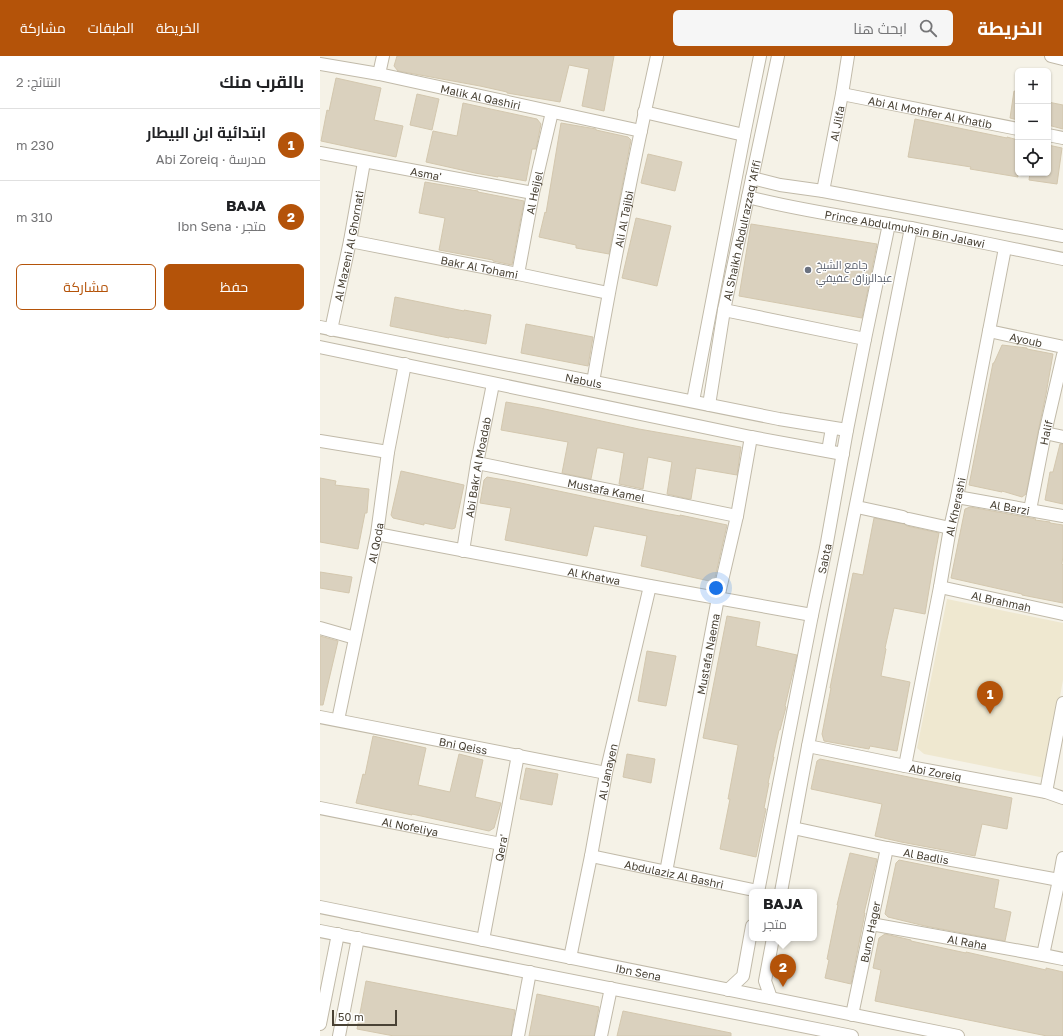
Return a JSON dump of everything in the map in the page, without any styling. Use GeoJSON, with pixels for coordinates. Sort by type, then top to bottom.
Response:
{"type":"FeatureCollection","features":[{"type":"Feature","properties":{"kind":"street"},"geometry":{"type":"LineString","coordinates":[[379,74],[383,56]]}},
{"type":"Feature","properties":{"kind":"street","name":"Ali Al Tajibi"},"geometry":{"type":"LineString","coordinates":[[593,382],[608,293],[644,112],[657,56]]}},
{"type":"Feature","properties":{"kind":"street","name":"Al Shaikh Abdulrazzaq 'Afifi"},"geometry":{"type":"LineString","coordinates":[[693,401],[760,56]]}},
{"type":"Feature","properties":{"kind":"street","name":"Al Shaikh Abdulrazzaq 'Afifi"},"geometry":{"type":"LineString","coordinates":[[709,405],[724,310],[778,56]]}},
{"type":"Feature","properties":{"kind":"street","name":"Al Jilfa"},"geometry":{"type":"LineString","coordinates":[[823,191],[848,56]]}},
{"type":"Feature","properties":{"kind":"street"},"geometry":{"type":"LineString","coordinates":[[1051,56],[1063,59]]}},
{"type":"Feature","properties":{"kind":"street","name":"Malik Al Qashiri"},"geometry":{"type":"LineString","coordinates":[[320,64],[379,74],[641,131]]}},
{"type":"Feature","properties":{"kind":"street","name":"Abi Al Mothfer Al Khatib"},"geometry":{"type":"LineString","coordinates":[[842,94],[1015,128]]}},
{"type":"Feature","properties":{"kind":"street","name":"Al Heijel"},"geometry":{"type":"LineString","coordinates":[[518,274],[533,193],[552,112]]}},
{"type":"Feature","properties":{"kind":"street"},"geometry":{"type":"LineString","coordinates":[[644,112],[744,135]]}},
{"type":"Feature","properties":{"kind":"street"},"geometry":{"type":"LineString","coordinates":[[1051,136],[1063,138]]}},
{"type":"Feature","properties":{"kind":"street","name":"Asma'"},"geometry":{"type":"LineString","coordinates":[[320,153],[533,193]]}},
{"type":"Feature","properties":{"kind":"street","name":"Al Mazeni Al Ghornati"},"geometry":{"type":"LineString","coordinates":[[326,329],[350,241],[364,162]]}},
{"type":"Feature","properties":{"kind":"street","name":"Prince Abdulmuhsin Bin Jalawi"},"geometry":{"type":"LineString","coordinates":[[752,178],[780,185],[823,191],[1063,236]]}},
{"type":"Feature","properties":{"kind":"street"},"geometry":{"type":"LineString","coordinates":[[778,205],[770,192],[780,185]]}},
{"type":"Feature","properties":{"kind":"street","name":"Prince Abdulmuhsin Bin Jalawi"},"geometry":{"type":"LineString","coordinates":[[748,197],[778,205],[912,228],[1063,259]]}},
{"type":"Feature","properties":{"kind":"street"},"geometry":{"type":"LineString","coordinates":[[952,236],[956,216]]}},
{"type":"Feature","properties":{"kind":"street"},"geometry":{"type":"LineString","coordinates":[[965,239],[969,219]]}},
{"type":"Feature","properties":{"kind":"street","name":"Sabta"},"geometry":{"type":"LineString","coordinates":[[759,889],[825,553],[847,430],[889,224]]}},
{"type":"Feature","properties":{"kind":"street","name":"Sabta"},"geometry":{"type":"LineString","coordinates":[[782,889],[808,746],[912,228]]}},
{"type":"Feature","properties":{"kind":"street","name":"Bakr Al Tohami"},"geometry":{"type":"LineString","coordinates":[[350,241],[608,293]]}},
{"type":"Feature","properties":{"kind":"street","name":"Al Kherashi"},"geometry":{"type":"LineString","coordinates":[[905,766],[1005,248]]}},
{"type":"Feature","properties":{"kind":"street"},"geometry":{"type":"LineString","coordinates":[[724,310],[865,339]]}},
{"type":"Feature","properties":{"kind":"street","name":"Nabuls"},"geometry":{"type":"LineString","coordinates":[[326,329],[779,419],[847,430]]}},
{"type":"Feature","properties":{"kind":"street","name":"Ayoub"},"geometry":{"type":"LineString","coordinates":[[989,331],[1063,347]]}},
{"type":"Feature","properties":{"kind":"street","name":"Nabuls"},"geometry":{"type":"LineString","coordinates":[[320,347],[751,438],[843,454]]}},
{"type":"Feature","properties":{"kind":"street","name":"Halif"},"geometry":{"type":"LineString","coordinates":[[1030,510],[1045,433],[1063,355]]}},
{"type":"Feature","properties":{"kind":"street","name":"Al Qoda"},"geometry":{"type":"LineString","coordinates":[[338,720],[377,534],[388,452],[405,364]]}},
{"type":"Feature","properties":{"kind":"street","name":"Abi Bakr Al Moadab"},"geometry":{"type":"LineString","coordinates":[[463,551],[477,463],[493,384]]}},
{"type":"Feature","properties":{"kind":"street"},"geometry":{"type":"LineString","coordinates":[[695,387],[702,395],[712,389]]}},
{"type":"Feature","properties":{"kind":"street"},"geometry":{"type":"LineString","coordinates":[[828,451],[832,428]]}},
{"type":"Feature","properties":{"kind":"street"},"geometry":{"type":"LineString","coordinates":[[1045,433],[1063,437]]}},
{"type":"Feature","properties":{"kind":"street","name":"Mustafa Naema"},"geometry":{"type":"LineString","coordinates":[[666,872],[718,598],[737,516],[751,438]]}},
{"type":"Feature","properties":{"kind":"street"},"geometry":{"type":"LineString","coordinates":[[320,441],[388,452]]}},
{"type":"Feature","properties":{"kind":"street","name":"Mustafa Kamel"},"geometry":{"type":"LineString","coordinates":[[477,463],[737,516]]}},
{"type":"Feature","properties":{"kind":"street","name":"Al Barzi"},"geometry":{"type":"LineString","coordinates":[[957,497],[1063,516]]}},
{"type":"Feature","properties":{"kind":"street"},"geometry":{"type":"LineString","coordinates":[[857,507],[950,528]]}},
{"type":"Feature","properties":{"kind":"street","name":"Al Khatwa"},"geometry":{"type":"LineString","coordinates":[[377,534],[812,615]]}},
{"type":"Feature","properties":{"kind":"street"},"geometry":{"type":"LineString","coordinates":[[825,553],[846,558]]}},
{"type":"Feature","properties":{"kind":"street","name":"Al Janayen"},"geometry":{"type":"LineString","coordinates":[[570,958],[606,773],[650,586]]}},
{"type":"Feature","properties":{"kind":"street","name":"Al Brahmah"},"geometry":{"type":"LineString","coordinates":[[940,587],[1063,614]]}},
{"type":"Feature","properties":{"kind":"street"},"geometry":{"type":"LineString","coordinates":[[320,628],[355,638]]}},
{"type":"Feature","properties":{"kind":"street"},"geometry":{"type":"LineString","coordinates":[[1046,792],[1062,709]]}},
{"type":"Feature","properties":{"kind":"street","name":"Bni Qeiss"},"geometry":{"type":"LineString","coordinates":[[320,717],[606,773]]}},
{"type":"Feature","properties":{"kind":"street","name":"Abi Zoreiq"},"geometry":{"type":"LineString","coordinates":[[808,746],[905,766],[1046,792],[1063,798]]}},
{"type":"Feature","properties":{"kind":"street","name":"Qera'"},"geometry":{"type":"LineString","coordinates":[[482,940],[518,755]]}},
{"type":"Feature","properties":{"kind":"street","name":"Al Nofeliya"},"geometry":{"type":"LineString","coordinates":[[320,808],[501,844]]}},
{"type":"Feature","properties":{"kind":"street","name":"Al Badlis"},"geometry":{"type":"LineString","coordinates":[[793,828],[887,848],[1059,880]]}},
{"type":"Feature","properties":{"kind":"street","name":"Buno Hager"},"geometry":{"type":"LineString","coordinates":[[852,1015],[887,848]]}},
{"type":"Feature","properties":{"kind":"street","name":"Abdulaziz Al Bashri"},"geometry":{"type":"LineString","coordinates":[[591,856],[749,890]]}},
{"type":"Feature","properties":{"kind":"street"},"geometry":{"type":"LineString","coordinates":[[1043,955],[1063,858]]}},
{"type":"Feature","properties":{"kind":"street","name":"Ibn Sena"},"geometry":{"type":"LineString","coordinates":[[320,907],[958,1036]]}},
{"type":"Feature","properties":{"kind":"street","name":"Al Raha"},"geometry":{"type":"LineString","coordinates":[[871,924],[1063,959]]}},
{"type":"Feature","properties":{"kind":"street","name":"Ibn Sena"},"geometry":{"type":"LineString","coordinates":[[320,931],[611,988],[817,1033],[852,1036]]}},
{"type":"Feature","properties":{"kind":"street"},"geometry":{"type":"LineString","coordinates":[[320,1024],[338,934]]}},
{"type":"Feature","properties":{"kind":"street"},"geometry":{"type":"LineString","coordinates":[[341,1036],[358,938]]}},
{"type":"Feature","properties":{"kind":"street"},"geometry":{"type":"LineString","coordinates":[[728,990],[743,976],[749,941]]}},
{"type":"Feature","properties":{"kind":"street"},"geometry":{"type":"LineString","coordinates":[[771,998],[765,981],[772,941]]}},
{"type":"Feature","properties":{"kind":"street"},"geometry":{"type":"LineString","coordinates":[[518,1036],[530,972]]}},
{"type":"Feature","properties":{"kind":"street"},"geometry":{"type":"LineString","coordinates":[[743,976],[765,981]]}},
{"type":"Feature","properties":{"kind":"street"},"geometry":{"type":"LineString","coordinates":[[601,1036],[611,988]]}},
{"type":"Feature","properties":{"kind":"shaded area"},"geometry":{"type":"Polygon","coordinates":[[[947,599],[1063,623],[1063,680],[1045,778],[924,754],[917,748],[947,599]]]}},
{"type":"Feature","properties":{"kind":"building"},"geometry":{"type":"Polygon","coordinates":[[[397,56],[614,56],[604,111],[582,106],[589,69],[569,65],[560,102],[398,71],[394,66],[397,56]]]}},
{"type":"Feature","properties":{"kind":"building"},"geometry":{"type":"Polygon","coordinates":[[[336,78],[381,88],[374,120],[403,126],[396,157],[321,141],[327,110],[329,111],[336,78]]]}},
{"type":"Feature","properties":{"kind":"building"},"geometry":{"type":"Polygon","coordinates":[[[1014,91],[1015,119],[1010,118],[1014,91]]]}},
{"type":"Feature","properties":{"kind":"building"},"geometry":{"type":"Polygon","coordinates":[[[417,94],[439,99],[432,130],[410,125],[417,94]]]}},
{"type":"Feature","properties":{"kind":"building"},"geometry":{"type":"Polygon","coordinates":[[[463,103],[537,119],[541,124],[536,149],[532,149],[526,181],[475,173],[426,162],[433,131],[457,136],[463,103]]]}},
{"type":"Feature","properties":{"kind":"building"},"geometry":{"type":"Polygon","coordinates":[[[1051,103],[1063,105],[1063,129],[1051,126],[1051,103]]]}},
{"type":"Feature","properties":{"kind":"building"},"geometry":{"type":"Polygon","coordinates":[[[915,119],[1015,139],[1015,176],[1018,177],[970,169],[971,167],[908,157],[915,119]]]}},
{"type":"Feature","properties":{"kind":"building"},"geometry":{"type":"Polygon","coordinates":[[[561,123],[596,129],[628,137],[631,140],[609,254],[576,248],[576,245],[539,237],[545,212],[546,213],[561,123]]]}},
{"type":"Feature","properties":{"kind":"building"},"geometry":{"type":"Polygon","coordinates":[[[1051,146],[1062,148],[1057,184],[1029,180],[1030,176],[1051,176],[1051,146]]]}},
{"type":"Feature","properties":{"kind":"building"},"geometry":{"type":"Polygon","coordinates":[[[648,154],[682,162],[675,191],[641,183],[648,154]]]}},
{"type":"Feature","properties":{"kind":"building"},"geometry":{"type":"Polygon","coordinates":[[[425,182],[524,201],[512,265],[439,250],[445,218],[419,213],[425,182]]]}},
{"type":"Feature","properties":{"kind":"building"},"geometry":{"type":"Polygon","coordinates":[[[636,218],[671,226],[657,286],[622,278],[636,218]]]}},
{"type":"Feature","properties":{"kind":"building","name":"جامع الشيخ عبدالرزاق عفيفي"},"geometry":{"type":"Polygon","coordinates":[[[751,224],[877,244],[862,318],[739,296],[751,224]]]}},
{"type":"Feature","properties":{"kind":"building"},"geometry":{"type":"Polygon","coordinates":[[[395,297],[491,315],[486,344],[390,326],[395,297]]]}},
{"type":"Feature","properties":{"kind":"building"},"geometry":{"type":"Polygon","coordinates":[[[526,324],[593,337],[588,366],[521,353],[526,324]]]}},
{"type":"Feature","properties":{"kind":"building"},"geometry":{"type":"Polygon","coordinates":[[[1002,345],[1027,348],[1053,354],[1026,494],[1022,497],[1002,491],[969,485],[993,363],[1002,345]]]}},
{"type":"Feature","properties":{"kind":"building"},"geometry":{"type":"Polygon","coordinates":[[[506,402],[639,429],[741,447],[737,475],[696,468],[691,499],[689,499],[667,494],[672,462],[648,457],[643,489],[619,484],[624,453],[600,448],[597,448],[591,479],[562,473],[568,442],[501,430],[506,402]]]}},
{"type":"Feature","properties":{"kind":"building"},"geometry":{"type":"Polygon","coordinates":[[[1060,444],[1063,444],[1063,504],[1045,500],[1050,472],[1053,472],[1060,444]]]}},
{"type":"Feature","properties":{"kind":"building"},"geometry":{"type":"Polygon","coordinates":[[[401,471],[464,485],[455,528],[452,529],[424,523],[424,525],[393,518],[391,515],[401,471]]]}},
{"type":"Feature","properties":{"kind":"building"},"geometry":{"type":"Polygon","coordinates":[[[487,477],[727,525],[714,582],[641,566],[647,536],[594,526],[587,556],[505,540],[511,508],[480,503],[484,480],[487,477]]]}},
{"type":"Feature","properties":{"kind":"building"},"geometry":{"type":"Polygon","coordinates":[[[320,478],[336,481],[335,485],[369,489],[367,513],[365,513],[358,549],[320,542],[320,478]]]}},
{"type":"Feature","properties":{"kind":"building"},"geometry":{"type":"Polygon","coordinates":[[[970,507],[1063,525],[1063,603],[951,578],[965,509],[970,507]]]}},
{"type":"Feature","properties":{"kind":"building"},"geometry":{"type":"Polygon","coordinates":[[[874,518],[939,533],[925,614],[894,608],[885,648],[881,676],[910,682],[897,751],[870,746],[869,749],[824,741],[822,734],[853,573],[863,575],[874,518]]]}},
{"type":"Feature","properties":{"kind":"building"},"geometry":{"type":"Polygon","coordinates":[[[320,572],[352,577],[349,593],[320,588],[320,572]]]}},
{"type":"Feature","properties":{"kind":"building"},"geometry":{"type":"Polygon","coordinates":[[[727,616],[760,622],[756,646],[797,655],[786,707],[773,757],[764,808],[766,809],[756,857],[720,849],[730,799],[728,799],[738,745],[703,738],[727,616]]]}},
{"type":"Feature","properties":{"kind":"building"},"geometry":{"type":"Polygon","coordinates":[[[320,636],[338,641],[323,705],[320,705],[320,636]]]}},
{"type":"Feature","properties":{"kind":"building"},"geometry":{"type":"Polygon","coordinates":[[[647,651],[676,656],[666,706],[638,701],[647,651]]]}},
{"type":"Feature","properties":{"kind":"building"},"geometry":{"type":"Polygon","coordinates":[[[373,736],[426,748],[418,785],[450,792],[459,754],[483,760],[475,797],[501,803],[494,828],[489,831],[356,803],[363,774],[365,775],[373,736]]]}},
{"type":"Feature","properties":{"kind":"building"},"geometry":{"type":"Polygon","coordinates":[[[627,754],[655,759],[651,783],[623,777],[627,754]]]}},
{"type":"Feature","properties":{"kind":"building"},"geometry":{"type":"Polygon","coordinates":[[[820,759],[1012,798],[1007,829],[982,824],[975,856],[875,836],[882,804],[811,789],[817,761],[820,759]]]}},
{"type":"Feature","properties":{"kind":"building"},"geometry":{"type":"Polygon","coordinates":[[[526,768],[558,774],[552,805],[520,799],[526,768]]]}},
{"type":"Feature","properties":{"kind":"building"},"geometry":{"type":"Polygon","coordinates":[[[850,853],[877,859],[864,913],[851,984],[825,978],[837,905],[850,853]]]}},
{"type":"Feature","properties":{"kind":"building"},"geometry":{"type":"Polygon","coordinates":[[[899,860],[999,880],[994,908],[1011,912],[1005,941],[925,926],[888,917],[885,914],[896,863],[899,860]]]}},
{"type":"Feature","properties":{"kind":"building"},"geometry":{"type":"Polygon","coordinates":[[[885,934],[966,953],[1046,970],[1046,968],[1063,972],[1063,1036],[1047,1036],[875,1001],[881,970],[873,968],[879,938],[885,934]]]}},
{"type":"Feature","properties":{"kind":"building"},"geometry":{"type":"Polygon","coordinates":[[[366,981],[515,1010],[511,1036],[394,1036],[357,1029],[366,981]]]}},
{"type":"Feature","properties":{"kind":"building"},"geometry":{"type":"Polygon","coordinates":[[[537,994],[599,1007],[594,1036],[529,1036],[537,994]]]}},
{"type":"Feature","properties":{"kind":"building"},"geometry":{"type":"Polygon","coordinates":[[[623,1011],[731,1033],[731,1036],[617,1036],[623,1011]]]}},
{"type":"Feature","properties":{"kind":"place","name":"جامع الشيخ عبدالرزاق عفيفي"},"geometry":{"type":"Point","coordinates":[808,270]}},
{"type":"Feature","properties":{"kind":"place","name":"ابتدائية ابن البيطار"},"geometry":{"type":"Point","coordinates":[990,714]}},
{"type":"Feature","properties":{"kind":"place","name":"BAJA"},"geometry":{"type":"Point","coordinates":[783,987]}}]}
